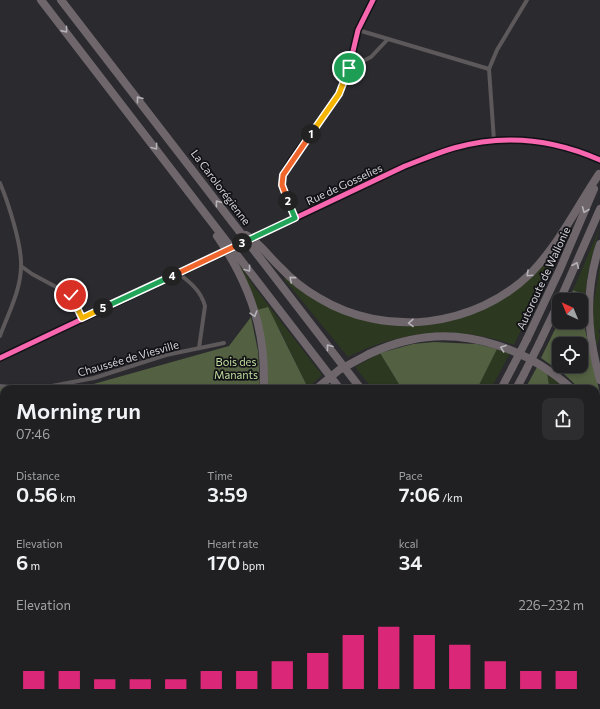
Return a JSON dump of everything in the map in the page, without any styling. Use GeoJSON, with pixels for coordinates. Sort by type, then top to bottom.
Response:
{"type":"FeatureCollection","features":[{"type":"Feature","properties":{"kind":"highway"},"geometry":{"type":"LineString","coordinates":[[41,0],[337,385]]}},
{"type":"Feature","properties":{"kind":"highway","name":"La Carolorégienne"},"geometry":{"type":"LineString","coordinates":[[61,0],[358,385]]}},
{"type":"Feature","properties":{"kind":"highway"},"geometry":{"type":"LineString","coordinates":[[242,234],[254,240],[280,268],[304,288],[318,298],[351,313],[369,319],[405,323],[443,320],[462,315],[498,298],[530,274],[556,244],[582,200],[600,174]]}},
{"type":"Feature","properties":{"kind":"highway","name":"Autoroute de Wallonie"},"geometry":{"type":"LineString","coordinates":[[503,385],[527,339],[560,269],[600,174]]}},
{"type":"Feature","properties":{"kind":"highway"},"geometry":{"type":"LineString","coordinates":[[199,204],[238,273],[249,299],[262,346],[264,385]]}},
{"type":"Feature","properties":{"kind":"highway"},"geometry":{"type":"LineString","coordinates":[[563,293],[600,209]]}},
{"type":"Feature","properties":{"kind":"highway"},"geometry":{"type":"LineString","coordinates":[[600,244],[591,278],[588,305],[590,334],[600,380]]}},
{"type":"Feature","properties":{"kind":"highway"},"geometry":{"type":"LineString","coordinates":[[518,385],[552,316]]}},
{"type":"Feature","properties":{"kind":"highway"},"geometry":{"type":"LineString","coordinates":[[321,385],[339,370],[369,354],[411,340],[453,338],[479,341],[500,346],[532,359],[567,385]]}},
{"type":"Feature","properties":{"kind":"street"},"geometry":{"type":"LineString","coordinates":[[295,218],[282,185],[283,175],[291,161],[339,94],[349,68],[358,30],[373,0]]}},
{"type":"Feature","properties":{"kind":"street"},"geometry":{"type":"LineString","coordinates":[[494,141],[489,69],[497,50],[527,0]]}},
{"type":"Feature","properties":{"kind":"street"},"geometry":{"type":"LineString","coordinates":[[358,30],[489,69]]}},
{"type":"Feature","properties":{"kind":"street"},"geometry":{"type":"LineString","coordinates":[[349,68],[370,57],[388,39]]}},
{"type":"Feature","properties":{"kind":"street","name":"Rue de Gosselies"},"geometry":{"type":"LineString","coordinates":[[0,358],[405,166],[452,148],[477,142],[540,141],[560,145],[600,160]]}},
{"type":"Feature","properties":{"kind":"street"},"geometry":{"type":"LineString","coordinates":[[0,183],[18,243],[22,266],[16,294],[0,336]]}},
{"type":"Feature","properties":{"kind":"street"},"geometry":{"type":"LineString","coordinates":[[22,266],[32,274],[71,295],[82,318]]}},
{"type":"Feature","properties":{"kind":"street"},"geometry":{"type":"LineString","coordinates":[[178,273],[189,282],[203,300],[205,306],[199,348]]}},
{"type":"Feature","properties":{"kind":"street","name":"Chaussée de Viesville"},"geometry":{"type":"LineString","coordinates":[[57,385],[94,378],[166,355],[224,343]]}},
{"type":"Feature","properties":{"kind":"green space"},"geometry":{"type":"Polygon","coordinates":[[[570,227],[514,345],[471,335],[430,333],[388,341],[348,357],[284,279],[286,277],[333,309],[425,325],[505,297],[570,227]]]}},
{"type":"Feature","properties":{"kind":"green space"},"geometry":{"type":"Polygon","coordinates":[[[600,227],[588,272],[585,293],[580,293],[573,290],[600,227]]]}},
{"type":"Feature","properties":{"kind":"green space"},"geometry":{"type":"Polygon","coordinates":[[[232,253],[253,285],[322,375],[311,385],[307,385],[279,328],[257,310],[232,253]]]}},
{"type":"Feature","properties":{"kind":"green space"},"geometry":{"type":"Polygon","coordinates":[[[600,266],[600,330],[598,329],[600,336],[597,347],[592,313],[600,266]]]}},
{"type":"Feature","properties":{"kind":"green space"},"geometry":{"type":"Polygon","coordinates":[[[573,290],[580,293],[572,293],[573,290]]]}},
{"type":"Feature","properties":{"kind":"green space"},"geometry":{"type":"Polygon","coordinates":[[[268,307],[307,385],[266,385],[257,310],[268,307]]]}},
{"type":"Feature","properties":{"kind":"green space","name":"Bois des Manants"},"geometry":{"type":"Polygon","coordinates":[[[251,317],[258,351],[260,385],[90,385],[229,346],[251,317]]]}},
{"type":"Feature","properties":{"kind":"green space"},"geometry":{"type":"Polygon","coordinates":[[[555,329],[585,329],[587,337],[552,337],[552,366],[541,358],[555,329]]]}},
{"type":"Feature","properties":{"kind":"green space"},"geometry":{"type":"Polygon","coordinates":[[[434,342],[477,344],[497,349],[479,385],[400,385],[380,353],[413,344],[434,342]]]}},
{"type":"Feature","properties":{"kind":"green space"},"geometry":{"type":"Polygon","coordinates":[[[588,342],[598,385],[576,385],[562,373],[588,373],[588,342]]]}},
{"type":"Feature","properties":{"kind":"green space"},"geometry":{"type":"Polygon","coordinates":[[[497,349],[510,353],[493,385],[479,385],[497,349]]]}},
{"type":"Feature","properties":{"kind":"green space"},"geometry":{"type":"Polygon","coordinates":[[[380,353],[400,385],[370,385],[355,367],[380,353]]]}},
{"type":"Feature","properties":{"kind":"green space"},"geometry":{"type":"Polygon","coordinates":[[[537,367],[547,373],[549,385],[527,385],[537,367]]]}},
{"type":"Feature","properties":{"kind":"green space"},"geometry":{"type":"Polygon","coordinates":[[[547,373],[562,385],[549,385],[547,373]]]}},
{"type":"Feature","properties":{"kind":"cycle path"},"geometry":{"type":"LineString","coordinates":[[295,218],[282,185],[283,175],[291,161],[339,94],[349,68],[358,30],[373,0]]}},
{"type":"Feature","properties":{"kind":"cycle path"},"geometry":{"type":"LineString","coordinates":[[0,358],[405,166],[435,154],[472,144],[509,140],[546,143],[564,147],[600,160]]}},
{"type":"Feature","properties":{"kind":"route"},"geometry":{"type":"LineString","coordinates":[[71,295],[82,318],[295,218],[282,185],[283,175],[291,161],[339,94],[349,68]]}}]}
